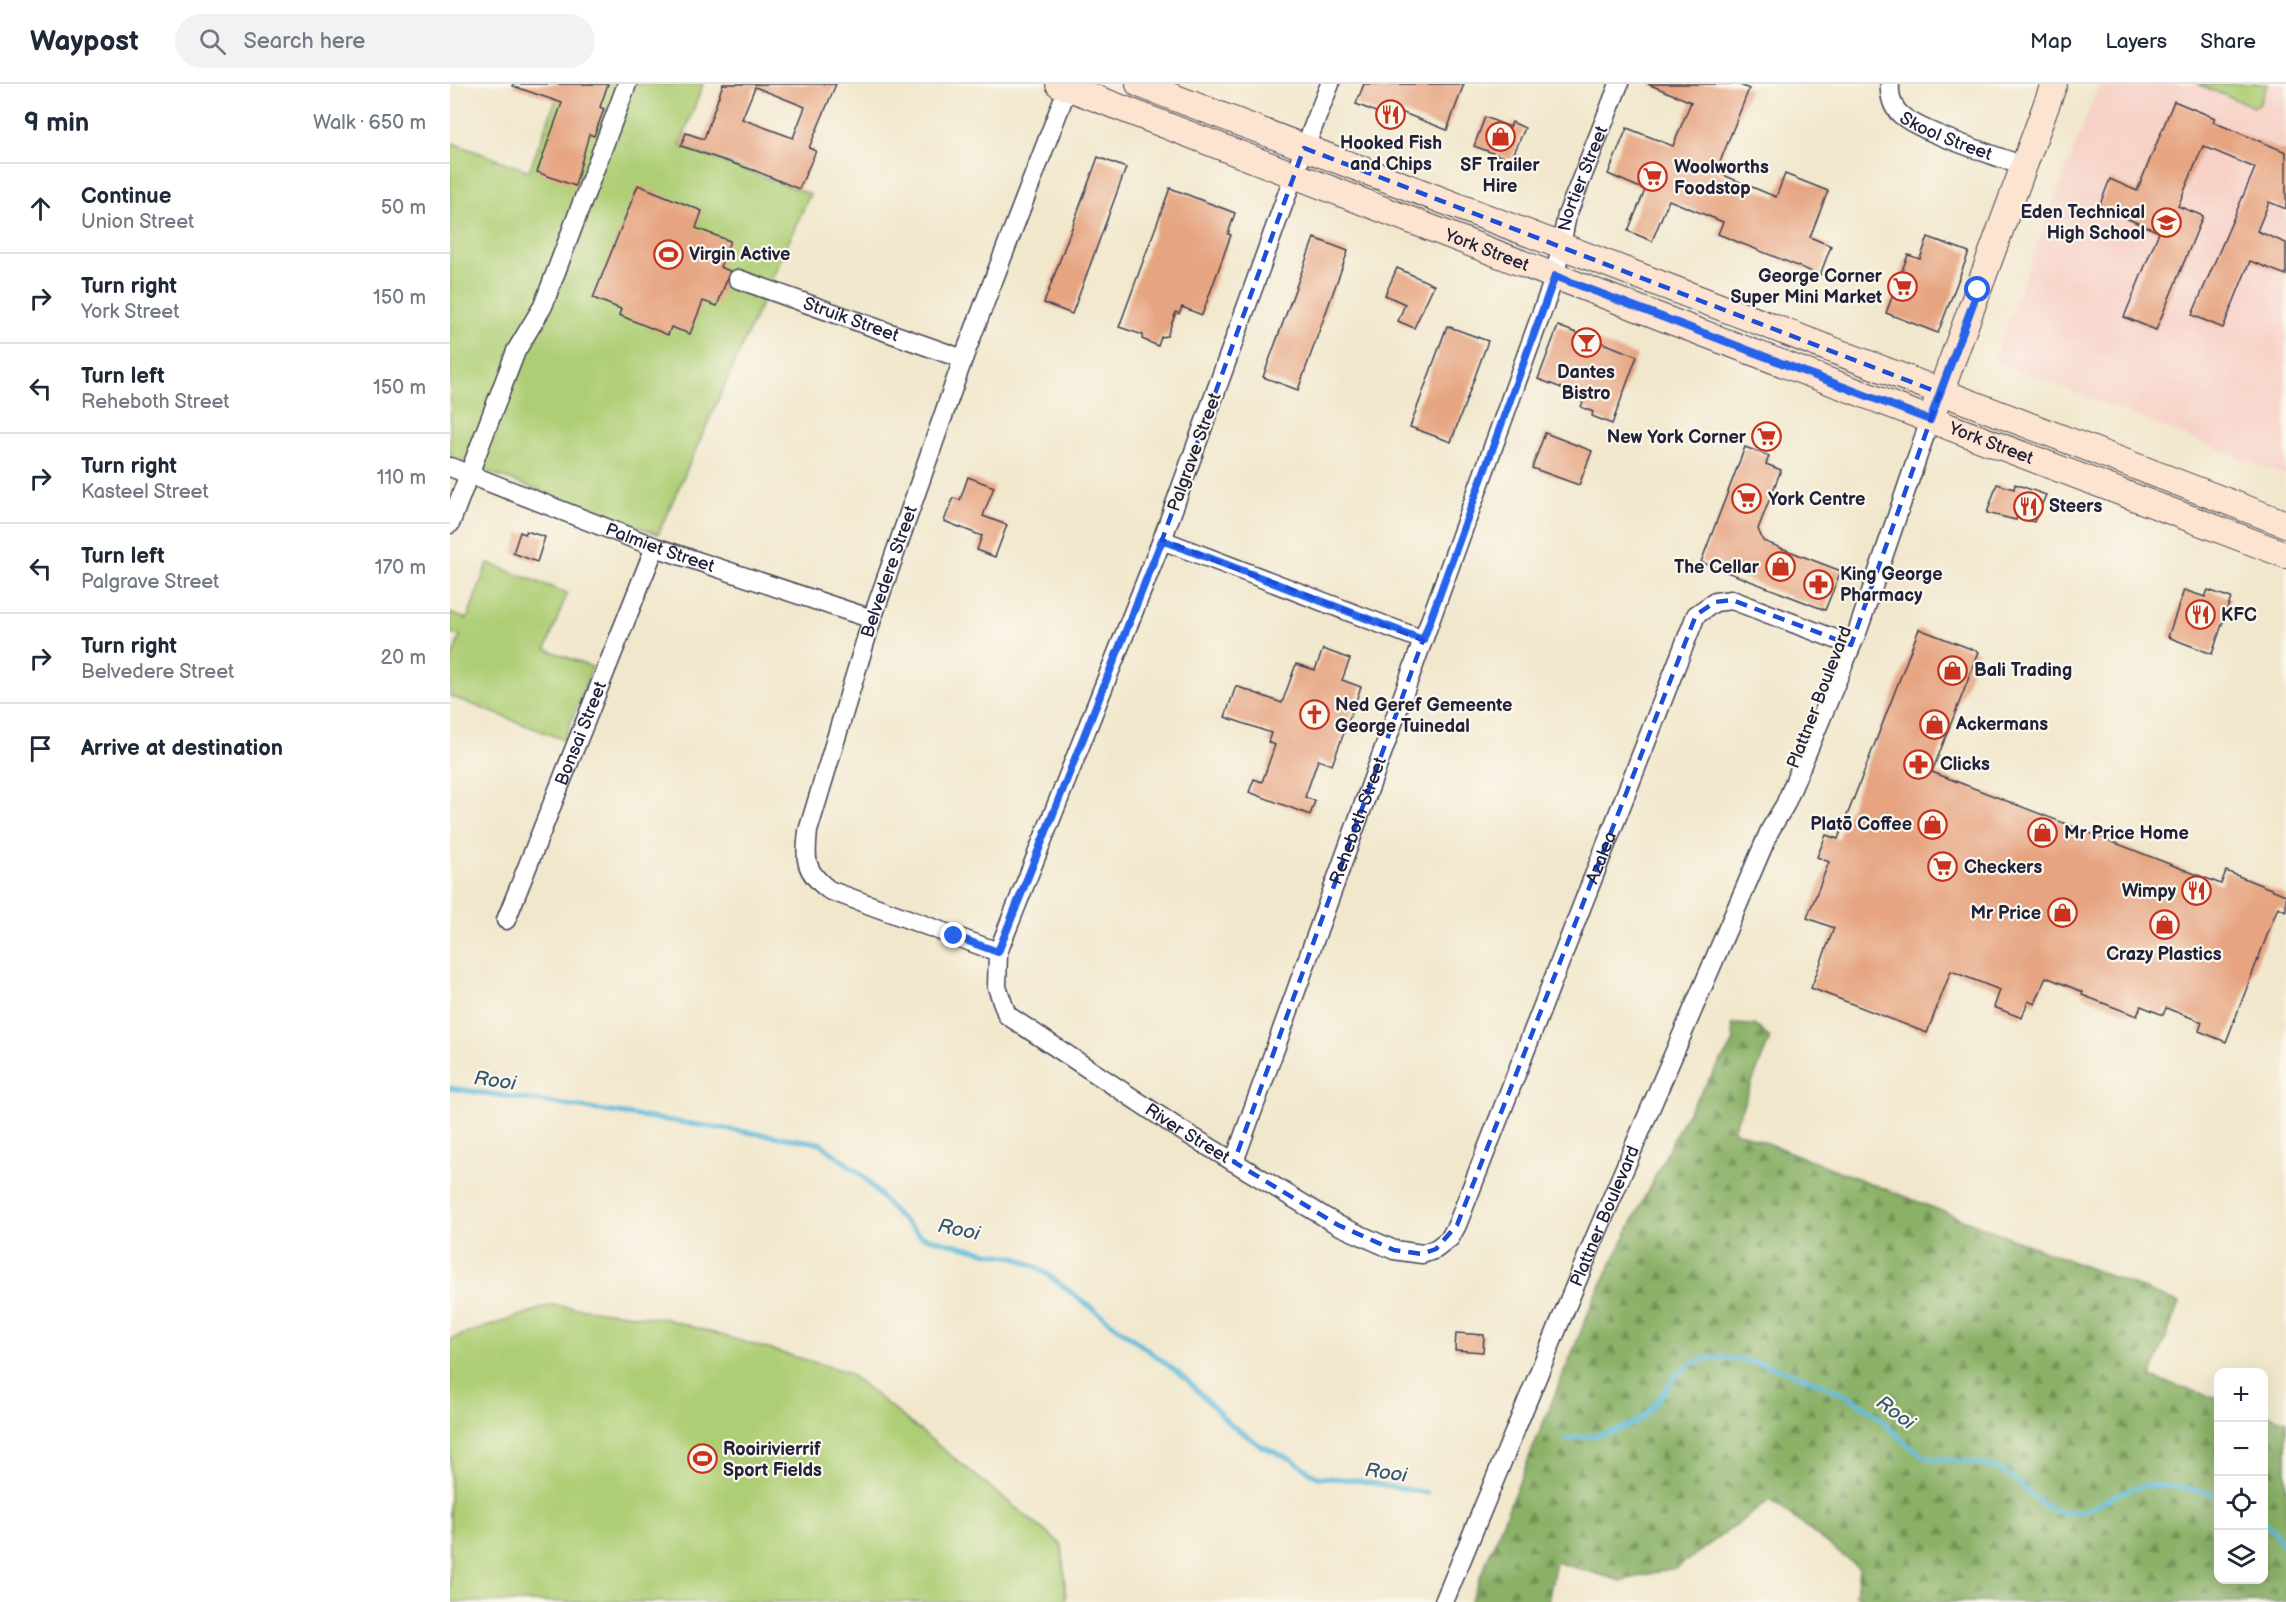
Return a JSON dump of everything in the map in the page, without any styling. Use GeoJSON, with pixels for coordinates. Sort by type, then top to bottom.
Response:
{"type":"FeatureCollection","features":[{"type":"Feature","properties":{"kind":"main road","name":"York Street"},"geometry":{"type":"LineString","coordinates":[[1139,84],[2286,524]]}},
{"type":"Feature","properties":{"kind":"main road"},"geometry":{"type":"LineString","coordinates":[[1930,420],[2054,84]]}},
{"type":"Feature","properties":{"kind":"main road","name":"York Street"},"geometry":{"type":"LineString","coordinates":[[1065,85],[1555,276],[2286,555]]}},
{"type":"Feature","properties":{"kind":"street"},"geometry":{"type":"LineString","coordinates":[[450,524],[516,351],[543,306],[627,84]]}},
{"type":"Feature","properties":{"kind":"street","name":"Palgrave Street"},"geometry":{"type":"LineString","coordinates":[[998,952],[1162,540],[1294,175],[1330,84]]}},
{"type":"Feature","properties":{"kind":"street","name":"Nortier Street"},"geometry":{"type":"LineString","coordinates":[[1555,276],[1559,246],[1567,215],[1619,84]]}},
{"type":"Feature","properties":{"kind":"street","name":"Skool Street"},"geometry":{"type":"LineString","coordinates":[[1890,84],[1889,92],[1895,107],[1914,124],[2024,166]]}},
{"type":"Feature","properties":{"kind":"street","name":"Belvedere Street"},"geometry":{"type":"LineString","coordinates":[[998,952],[829,890],[813,878],[805,858],[808,831],[872,619],[963,359],[1065,85]]}},
{"type":"Feature","properties":{"kind":"street","name":"Reheboth Street"},"geometry":{"type":"LineString","coordinates":[[1234,1162],[1555,276]]}},
{"type":"Feature","properties":{"kind":"street","name":"Struik Street"},"geometry":{"type":"LineString","coordinates":[[738,279],[963,359]]}},
{"type":"Feature","properties":{"kind":"street","name":"Plattner Boulevard"},"geometry":{"type":"LineString","coordinates":[[1444,1602],[1596,1235],[1770,830],[1785,805],[1846,643],[1887,519],[1901,500],[1930,420]]}},
{"type":"Feature","properties":{"kind":"street","name":"Palmiet Street"},"geometry":{"type":"LineString","coordinates":[[450,467],[655,547],[872,619]]}},
{"type":"Feature","properties":{"kind":"street"},"geometry":{"type":"LineString","coordinates":[[1162,540],[1423,640]]}},
{"type":"Feature","properties":{"kind":"street","name":"Bonsai Street"},"geometry":{"type":"LineString","coordinates":[[506,920],[655,547]]}},
{"type":"Feature","properties":{"kind":"street","name":"Azalea"},"geometry":{"type":"LineString","coordinates":[[1436,1249],[1450,1238],[1457,1225],[1696,615],[1715,602],[1732,600],[1846,643]]}},
{"type":"Feature","properties":{"kind":"street","name":"River Street"},"geometry":{"type":"LineString","coordinates":[[998,952],[997,987],[1007,1015],[1234,1162],[1338,1225],[1378,1243],[1408,1252],[1422,1254],[1436,1249]]}},
{"type":"Feature","properties":{"kind":"highlighted area"},"geometry":{"type":"Polygon","coordinates":[[[1304,148],[1940,393],[1851,645],[1732,600],[1715,602],[1696,615],[1457,1225],[1436,1249],[1422,1254],[1394,1250],[1338,1225],[1234,1162],[1423,640],[1162,540],[1304,148]]]}},
{"type":"Feature","properties":{"kind":"shaded area","name":"Eden Technical High School"},"geometry":{"type":"Polygon","coordinates":[[[2099,84],[2286,84],[2286,476],[1993,360],[2099,84]]]}},
{"type":"Feature","properties":{"kind":"green space"},"geometry":{"type":"Polygon","coordinates":[[[562,84],[703,84],[680,146],[810,194],[658,534],[450,458],[450,142],[529,171],[562,84]]]}},
{"type":"Feature","properties":{"kind":"green space"},"geometry":{"type":"Polygon","coordinates":[[[2197,84],[2267,84],[2259,105],[2254,107],[2197,84]]]}},
{"type":"Feature","properties":{"kind":"green space"},"geometry":{"type":"Polygon","coordinates":[[[488,563],[567,593],[546,649],[592,667],[564,740],[450,696],[450,664],[460,636],[450,632],[450,613],[467,619],[488,563]]]}},
{"type":"Feature","properties":{"kind":"green space"},"geometry":{"type":"Polygon","coordinates":[[[1732,1024],[1755,1025],[1770,1038],[1733,1130],[2179,1303],[2151,1377],[2214,1398],[2214,1584],[2268,1584],[2268,1414],[2286,1421],[2286,1602],[1870,1602],[1856,1595],[1859,1568],[1770,1500],[1678,1567],[1621,1581],[1556,1562],[1548,1602],[1470,1602],[1594,1299],[1684,1118],[1734,1041],[1732,1024]]]}},
{"type":"Feature","properties":{"kind":"green space","name":"Rooirivierrif Sport Fields"},"geometry":{"type":"Polygon","coordinates":[[[552,1305],[666,1319],[847,1372],[1062,1545],[1066,1602],[450,1602],[450,1339],[552,1305]]]}},
{"type":"Feature","properties":{"kind":"building"},"geometry":{"type":"Polygon","coordinates":[[[513,84],[608,84],[600,107],[604,109],[594,136],[589,134],[575,186],[537,172],[562,103],[513,86],[513,84]]]}},
{"type":"Feature","properties":{"kind":"building"},"geometry":{"type":"Polygon","coordinates":[[[723,84],[836,84],[809,148],[816,151],[799,189],[756,171],[681,146],[686,133],[704,139],[723,84]],[[755,87],[742,119],[793,138],[805,107],[755,87]]]}},
{"type":"Feature","properties":{"kind":"building"},"geometry":{"type":"Polygon","coordinates":[[[1364,84],[1464,84],[1447,130],[1401,112],[1398,121],[1356,104],[1364,84]]]}},
{"type":"Feature","properties":{"kind":"building"},"geometry":{"type":"Polygon","coordinates":[[[1648,84],[1738,84],[1749,89],[1716,172],[1776,197],[1785,174],[1828,191],[1810,237],[1831,246],[1820,275],[1718,234],[1723,222],[1669,200],[1652,241],[1628,231],[1645,190],[1608,174],[1627,128],[1673,146],[1691,102],[1648,84]]]}},
{"type":"Feature","properties":{"kind":"building"},"geometry":{"type":"Polygon","coordinates":[[[2174,101],[2215,118],[2213,122],[2286,152],[2286,209],[2269,202],[2257,231],[2286,243],[2286,275],[2250,261],[2223,328],[2192,315],[2255,168],[2203,146],[2178,206],[2203,216],[2156,330],[2124,317],[2159,232],[2099,207],[2110,179],[2137,191],[2174,101]]]}},
{"type":"Feature","properties":{"kind":"building","name":"SF Trailer Hire"},"geometry":{"type":"Polygon","coordinates":[[[1485,117],[1510,127],[1512,122],[1525,128],[1511,160],[1474,146],[1485,117]]]}},
{"type":"Feature","properties":{"kind":"building"},"geometry":{"type":"Polygon","coordinates":[[[1098,157],[1126,168],[1072,314],[1044,303],[1098,157]]]}},
{"type":"Feature","properties":{"kind":"building","name":"Virgin Active"},"geometry":{"type":"Polygon","coordinates":[[[638,185],[702,211],[696,228],[730,241],[720,267],[730,271],[717,306],[703,301],[690,334],[671,327],[668,335],[619,315],[621,309],[593,298],[638,185]]]}},
{"type":"Feature","properties":{"kind":"building"},"geometry":{"type":"Polygon","coordinates":[[[1170,188],[1235,213],[1228,234],[1231,235],[1202,315],[1182,307],[1179,314],[1176,312],[1167,336],[1161,337],[1158,346],[1142,339],[1143,335],[1119,327],[1170,188]]]}},
{"type":"Feature","properties":{"kind":"building"},"geometry":{"type":"Polygon","coordinates":[[[1928,237],[1969,252],[1938,333],[1886,313],[1908,255],[1920,259],[1928,237]]]}},
{"type":"Feature","properties":{"kind":"building"},"geometry":{"type":"Polygon","coordinates":[[[1314,238],[1348,251],[1298,390],[1263,377],[1314,238]]]}},
{"type":"Feature","properties":{"kind":"building"},"geometry":{"type":"Polygon","coordinates":[[[1397,268],[1434,285],[1414,328],[1398,321],[1405,304],[1385,295],[1397,268]]]}},
{"type":"Feature","properties":{"kind":"building"},"geometry":{"type":"Polygon","coordinates":[[[1447,326],[1488,341],[1451,442],[1410,427],[1447,326]]]}},
{"type":"Feature","properties":{"kind":"building"},"geometry":{"type":"Polygon","coordinates":[[[1558,326],[1637,356],[1612,424],[1592,416],[1593,412],[1581,407],[1585,397],[1538,379],[1558,326]]]}},
{"type":"Feature","properties":{"kind":"building"},"geometry":{"type":"Polygon","coordinates":[[[1545,433],[1592,451],[1579,485],[1532,468],[1545,433]]]}},
{"type":"Feature","properties":{"kind":"building","name":"York Centre"},"geometry":{"type":"Polygon","coordinates":[[[1745,447],[1769,456],[1766,464],[1781,470],[1758,529],[1763,541],[1841,571],[1825,610],[1701,562],[1745,447]]]}},
{"type":"Feature","properties":{"kind":"building"},"geometry":{"type":"Polygon","coordinates":[[[968,477],[994,487],[983,516],[1007,525],[995,557],[977,550],[982,536],[944,521],[953,498],[960,500],[968,477]]]}},
{"type":"Feature","properties":{"kind":"building"},"geometry":{"type":"Polygon","coordinates":[[[1997,484],[2014,489],[2015,484],[2046,495],[2034,522],[2017,516],[2016,520],[1987,513],[1997,484]]]}},
{"type":"Feature","properties":{"kind":"building"},"geometry":{"type":"Polygon","coordinates":[[[526,531],[545,537],[537,562],[513,553],[520,532],[525,534],[526,531]]]}},
{"type":"Feature","properties":{"kind":"building","name":"KFC"},"geometry":{"type":"Polygon","coordinates":[[[2184,590],[2205,597],[2208,590],[2231,598],[2212,654],[2168,637],[2184,590]]]}},
{"type":"Feature","properties":{"kind":"building"},"geometry":{"type":"Polygon","coordinates":[[[1919,629],[1979,652],[1932,772],[2221,884],[2226,871],[2286,895],[2286,911],[2278,907],[2226,1042],[2199,1031],[2202,1022],[2166,1008],[2163,1015],[2141,1006],[2137,1016],[2082,995],[2083,992],[2046,977],[2035,1004],[2028,1001],[2022,1018],[1994,1007],[2000,990],[1951,971],[1927,1033],[1811,988],[1834,928],[1807,918],[1829,862],[1817,857],[1826,835],[1838,839],[1919,629]]]}},
{"type":"Feature","properties":{"kind":"building","name":"Ned Geref Gemeente George Tuinedal"},"geometry":{"type":"Polygon","coordinates":[[[1323,649],[1350,659],[1342,680],[1361,687],[1332,765],[1318,760],[1305,797],[1315,801],[1310,815],[1249,792],[1254,779],[1262,782],[1275,745],[1268,742],[1271,733],[1225,717],[1236,686],[1282,703],[1296,664],[1315,670],[1323,649]]]}},
{"type":"Feature","properties":{"kind":"building"},"geometry":{"type":"Polygon","coordinates":[[[1456,1333],[1484,1335],[1483,1352],[1455,1350],[1456,1333]]]}},
{"type":"Feature","properties":{"kind":"waterway","name":"Rooi"},"geometry":{"type":"LineString","coordinates":[[450,1088],[820,1143],[864,1177],[895,1213],[921,1236],[988,1253],[1015,1257],[1040,1269],[1185,1378],[1230,1424],[1261,1446],[1293,1460],[1317,1477],[1356,1480],[1427,1493]]}},
{"type":"Feature","properties":{"kind":"waterway","name":"Rooi"},"geometry":{"type":"LineString","coordinates":[[1566,1439],[1607,1433],[1627,1427],[1644,1416],[1685,1368],[1705,1359],[1722,1358],[1767,1365],[1815,1381],[1871,1411],[1907,1444],[1923,1455],[1932,1459],[1956,1460],[1999,1470],[2015,1480],[2044,1505],[2062,1512],[2080,1512],[2125,1491],[2148,1486],[2183,1488],[2214,1494]]}},
{"type":"Feature","properties":{"kind":"waterway","name":"Rooi"},"geometry":{"type":"LineString","coordinates":[[2268,1525],[2286,1551]]}},
{"type":"Feature","properties":{"kind":"place","name":"Hooked Fish and Chips"},"geometry":{"type":"Point","coordinates":[1391,114]}},
{"type":"Feature","properties":{"kind":"place","name":"SF Trailer Hire"},"geometry":{"type":"Point","coordinates":[1500,136]}},
{"type":"Feature","properties":{"kind":"place","name":"Woolworths Foodstop"},"geometry":{"type":"Point","coordinates":[1653,177]}},
{"type":"Feature","properties":{"kind":"place","name":"Eden Technical High School"},"geometry":{"type":"Point","coordinates":[2166,222]}},
{"type":"Feature","properties":{"kind":"place","name":"Virgin Active"},"geometry":{"type":"Point","coordinates":[668,254]}},
{"type":"Feature","properties":{"kind":"place","name":"George Corner Super Mini Market"},"geometry":{"type":"Point","coordinates":[1903,286]}},
{"type":"Feature","properties":{"kind":"place","name":"Dantes Bistro"},"geometry":{"type":"Point","coordinates":[1586,343]}},
{"type":"Feature","properties":{"kind":"place","name":"New York Corner"},"geometry":{"type":"Point","coordinates":[1767,437]}},
{"type":"Feature","properties":{"kind":"place","name":"York Centre"},"geometry":{"type":"Point","coordinates":[1747,499]}},
{"type":"Feature","properties":{"kind":"place","name":"Steers"},"geometry":{"type":"Point","coordinates":[2028,506]}},
{"type":"Feature","properties":{"kind":"place","name":"The Cellar"},"geometry":{"type":"Point","coordinates":[1780,567]}},
{"type":"Feature","properties":{"kind":"place","name":"King George Pharmacy"},"geometry":{"type":"Point","coordinates":[1819,584]}},
{"type":"Feature","properties":{"kind":"place","name":"KFC"},"geometry":{"type":"Point","coordinates":[2200,615]}},
{"type":"Feature","properties":{"kind":"place","name":"Bali Trading"},"geometry":{"type":"Point","coordinates":[1953,670]}},
{"type":"Feature","properties":{"kind":"place","name":"Ned Geref Gemeente George Tuinedal"},"geometry":{"type":"Point","coordinates":[1314,715]}},
{"type":"Feature","properties":{"kind":"place","name":"Ackermans"},"geometry":{"type":"Point","coordinates":[1935,724]}},
{"type":"Feature","properties":{"kind":"place","name":"Clicks"},"geometry":{"type":"Point","coordinates":[1919,764]}},
{"type":"Feature","properties":{"kind":"place","name":"Platō Coffee"},"geometry":{"type":"Point","coordinates":[1933,824]}},
{"type":"Feature","properties":{"kind":"place","name":"Mr Price Home"},"geometry":{"type":"Point","coordinates":[2043,833]}},
{"type":"Feature","properties":{"kind":"place","name":"Checkers"},"geometry":{"type":"Point","coordinates":[1943,867]}},
{"type":"Feature","properties":{"kind":"place","name":"Wimpy"},"geometry":{"type":"Point","coordinates":[2197,891]}},
{"type":"Feature","properties":{"kind":"place","name":"Mr Price"},"geometry":{"type":"Point","coordinates":[2062,913]}},
{"type":"Feature","properties":{"kind":"place","name":"Crazy Plastics"},"geometry":{"type":"Point","coordinates":[2164,925]}},
{"type":"Feature","properties":{"kind":"place","name":"Rooirivierrif Sport Fields"},"geometry":{"type":"Point","coordinates":[702,1459]}},
{"type":"Feature","properties":{"kind":"route"},"geometry":{"type":"LineString","coordinates":[[954,936],[998,952],[1162,540],[1423,640],[1555,276],[1930,420],[1978,290]]}}]}
